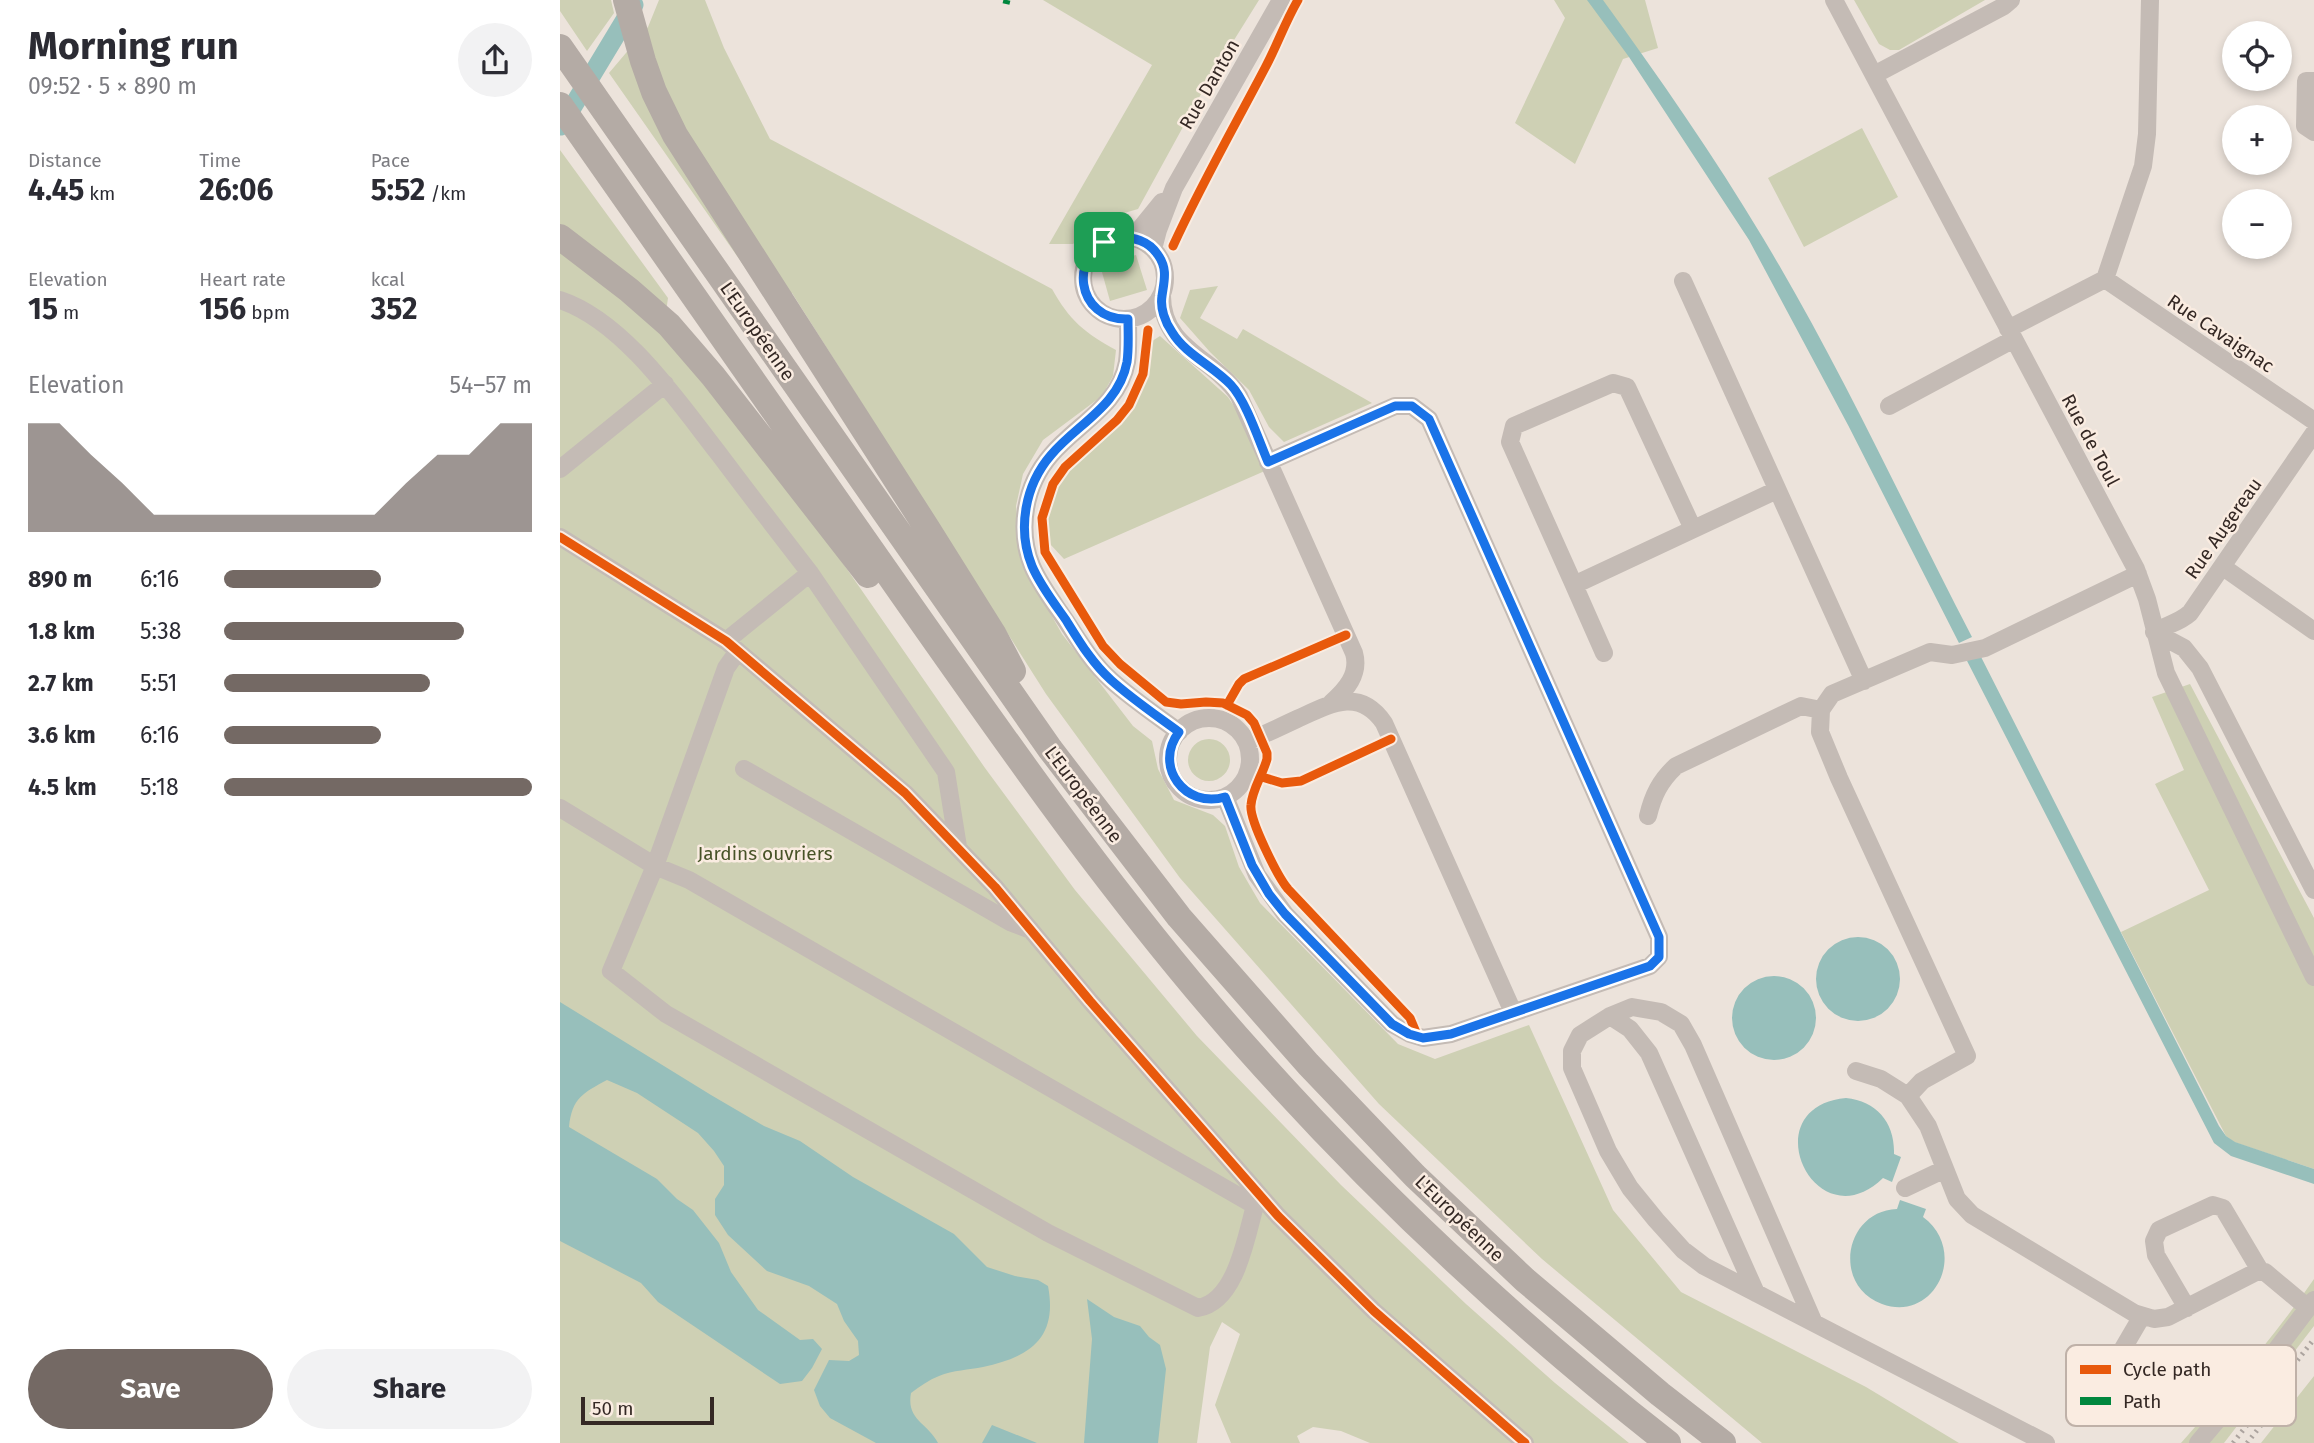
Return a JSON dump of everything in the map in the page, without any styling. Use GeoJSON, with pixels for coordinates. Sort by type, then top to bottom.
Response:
{"type":"FeatureCollection","features":[{"type":"Feature","properties":{"kind":"highway"},"geometry":{"type":"LineString","coordinates":[[626,0],[648,76],[667,120],[994,635],[1050,749]]}},
{"type":"Feature","properties":{"kind":"highway","name":"L'Européenne"},"geometry":{"type":"LineString","coordinates":[[560,47],[1050,749],[1179,917],[1274,1027],[1358,1118],[1425,1185],[1525,1280],[1611,1354],[1723,1443]]}},
{"type":"Feature","properties":{"kind":"highway","name":"L'Européenne"},"geometry":{"type":"LineString","coordinates":[[560,105],[1013,752],[1096,866],[1171,958],[1246,1047],[1413,1222],[1504,1306],[1668,1443]]}},
{"type":"Feature","properties":{"kind":"highway"},"geometry":{"type":"LineString","coordinates":[[560,237],[638,296],[691,349],[894,608],[1013,752]]}},
{"type":"Feature","properties":{"kind":"street","name":"Rue Danton"},"geometry":{"type":"LineString","coordinates":[[1153,249],[1174,188],[1281,0]]}},
{"type":"Feature","properties":{"kind":"street","name":"Rue de Toul"},"geometry":{"type":"LineString","coordinates":[[1834,0],[2138,574],[2166,673],[2314,977]]}},
{"type":"Feature","properties":{"kind":"street"},"geometry":{"type":"LineString","coordinates":[[1874,75],[2011,0]]}},
{"type":"Feature","properties":{"kind":"street"},"geometry":{"type":"LineString","coordinates":[[1889,406],[2105,279],[2143,166],[2147,134],[2150,0]]}},
{"type":"Feature","properties":{"kind":"street"},"geometry":{"type":"LineString","coordinates":[[2314,81],[2306,80],[2305,126],[2314,132]]}},
{"type":"Feature","properties":{"kind":"street","name":"Rue Danton"},"geometry":{"type":"LineString","coordinates":[[1128,238],[1140,229],[1174,188]]}},
{"type":"Feature","properties":{"kind":"street"},"geometry":{"type":"LineString","coordinates":[[1162,296],[1146,314],[1128,319],[1114,318],[1097,309],[1085,292],[1085,265],[1095,250],[1110,240],[1128,238],[1142,241],[1153,249],[1165,272],[1162,311],[1171,330],[1182,344],[1234,389],[1356,660],[1355,673],[1351,680],[1331,703]]}},
{"type":"Feature","properties":{"kind":"street","name":"Rue Cavaignac"},"geometry":{"type":"LineString","coordinates":[[2105,279],[2314,421]]}},
{"type":"Feature","properties":{"kind":"street"},"geometry":{"type":"LineString","coordinates":[[1683,281],[1864,681]]}},
{"type":"Feature","properties":{"kind":"street"},"geometry":{"type":"LineString","coordinates":[[560,300],[599,321],[665,384],[810,573],[946,772],[958,847]]}},
{"type":"Feature","properties":{"kind":"street"},"geometry":{"type":"LineString","coordinates":[[1128,319],[1128,352],[1121,382],[1110,401],[1057,449],[1038,473],[1026,506],[1024,533],[1037,575],[1088,654],[1111,681],[1179,732]]}},
{"type":"Feature","properties":{"kind":"street"},"geometry":{"type":"LineString","coordinates":[[1604,653],[1510,442],[1514,426],[1613,383],[1627,387],[1693,529]]}},
{"type":"Feature","properties":{"kind":"street"},"geometry":{"type":"LineString","coordinates":[[560,469],[665,384]]}},
{"type":"Feature","properties":{"kind":"street"},"geometry":{"type":"LineString","coordinates":[[1225,797],[1252,865],[1269,894],[1285,914],[1392,1024],[1409,1034],[1431,1038],[1451,1034],[1650,966],[1659,957],[1659,937],[1438,438],[1424,414],[1412,406],[1401,404],[1268,462]]}},
{"type":"Feature","properties":{"kind":"street","name":"Rue Augereau"},"geometry":{"type":"LineString","coordinates":[[2154,632],[2181,621],[2190,613],[2314,433]]}},
{"type":"Feature","properties":{"kind":"street"},"geometry":{"type":"LineString","coordinates":[[1574,584],[1777,490]]}},
{"type":"Feature","properties":{"kind":"street"},"geometry":{"type":"LineString","coordinates":[[560,537],[732,646],[905,793],[958,847],[1032,930],[1256,1200],[1504,1436],[1525,1443]]}},
{"type":"Feature","properties":{"kind":"street"},"geometry":{"type":"LineString","coordinates":[[2222,567],[2314,631]]}},
{"type":"Feature","properties":{"kind":"street"},"geometry":{"type":"LineString","coordinates":[[810,573],[732,646],[655,866],[611,971],[666,1014],[1048,1233],[1198,1308],[1208,1306],[1224,1294],[1238,1264],[1256,1200]]}},
{"type":"Feature","properties":{"kind":"street"},"geometry":{"type":"LineString","coordinates":[[1908,1096],[1922,1081],[1967,1056],[1839,778],[1820,732],[1821,710],[1832,694],[1930,652],[1952,655],[1970,651],[2138,574]]}},
{"type":"Feature","properties":{"kind":"street"},"geometry":{"type":"LineString","coordinates":[[2154,632],[2183,648],[2200,668],[2314,890]]}},
{"type":"Feature","properties":{"kind":"street"},"geometry":{"type":"LineString","coordinates":[[1247,742],[1331,703],[1344,701],[1362,704],[1375,712],[1384,723],[1513,1013]]}},
{"type":"Feature","properties":{"kind":"street"},"geometry":{"type":"LineString","coordinates":[[1648,816],[1653,796],[1663,779],[1676,766],[1801,706],[1821,710]]}},
{"type":"Feature","properties":{"kind":"street"},"geometry":{"type":"LineString","coordinates":[[1215,719],[1236,728],[1247,742],[1250,760],[1248,771],[1239,786],[1225,797],[1200,799],[1188,794],[1175,780],[1170,768],[1172,743],[1179,732],[1198,720],[1215,719]]}},
{"type":"Feature","properties":{"kind":"street"},"geometry":{"type":"LineString","coordinates":[[744,769],[1010,922],[1032,930]]}},
{"type":"Feature","properties":{"kind":"street"},"geometry":{"type":"LineString","coordinates":[[560,807],[655,866],[689,880],[1256,1200]]}},
{"type":"Feature","properties":{"kind":"street"},"geometry":{"type":"LineString","coordinates":[[1814,1323],[1699,1058],[1681,1024],[1661,1012],[1632,1007],[1580,1035],[1572,1051],[1572,1068],[1608,1151],[1630,1188],[1683,1251],[1704,1266],[1756,1293],[1814,1323],[2046,1443]]}},
{"type":"Feature","properties":{"kind":"street"},"geometry":{"type":"LineString","coordinates":[[1611,1016],[1630,1029],[1649,1053],[1756,1293]]}},
{"type":"Feature","properties":{"kind":"street"},"geometry":{"type":"LineString","coordinates":[[1856,1071],[1881,1079],[1908,1096],[1927,1126],[1957,1199],[1972,1214],[2134,1314],[2154,1319],[2187,1308],[2256,1272],[2265,1272],[2311,1304],[2278,1345]]}},
{"type":"Feature","properties":{"kind":"street"},"geometry":{"type":"LineString","coordinates":[[1905,1188],[1945,1169]]}},
{"type":"Feature","properties":{"kind":"street"},"geometry":{"type":"LineString","coordinates":[[2187,1308],[2156,1255],[2154,1241],[2159,1230],[2213,1205],[2223,1208],[2261,1272]]}},
{"type":"Feature","properties":{"kind":"street"},"geometry":{"type":"LineString","coordinates":[[2125,1345],[2142,1316]]}},
{"type":"Feature","properties":{"kind":"street"},"geometry":{"type":"LineString","coordinates":[[2198,1443],[2212,1426]]}},
{"type":"Feature","properties":{"kind":"green space"},"geometry":{"type":"Polygon","coordinates":[[[560,0],[611,0],[614,13],[587,51],[560,11],[560,0]]]}},
{"type":"Feature","properties":{"kind":"green space"},"geometry":{"type":"Polygon","coordinates":[[[659,0],[705,0],[724,48],[770,139],[1052,289],[1079,325],[1116,350],[1113,376],[1102,396],[1043,440],[1023,474],[1016,506],[1023,565],[1062,634],[1133,726],[1152,741],[1158,769],[1174,800],[1213,815],[1225,826],[1239,867],[1260,903],[1398,1044],[1435,1059],[1529,1025],[1613,1210],[1681,1292],[1866,1387],[1959,1443],[1762,1443],[1542,1259],[1379,1104],[1180,878],[1046,694],[792,293],[772,306],[609,73],[648,27],[659,0]]]}},
{"type":"Feature","properties":{"kind":"green space"},"geometry":{"type":"Polygon","coordinates":[[[1043,0],[1259,0],[1206,85],[1138,209],[1104,219],[1073,244],[1049,244],[1152,65],[1043,0]]]}},
{"type":"Feature","properties":{"kind":"green space"},"geometry":{"type":"Polygon","coordinates":[[[1554,0],[1645,0],[1658,48],[1623,59],[1575,164],[1515,123],[1565,18],[1554,0]]]}},
{"type":"Feature","properties":{"kind":"green space"},"geometry":{"type":"Polygon","coordinates":[[[1854,0],[1985,0],[1899,50],[1890,50],[1879,44],[1854,0]]]}},
{"type":"Feature","properties":{"kind":"green space"},"geometry":{"type":"Polygon","coordinates":[[[1862,128],[1898,197],[1804,247],[1768,178],[1862,128]]]}},
{"type":"Feature","properties":{"kind":"green space","name":"Jardins ouvriers"},"geometry":{"type":"Polygon","coordinates":[[[560,150],[668,298],[663,333],[824,536],[985,768],[1075,890],[1197,1036],[1341,1185],[1466,1304],[1555,1383],[1629,1443],[1370,1443],[1341,1431],[1313,1427],[1297,1436],[1300,1443],[1231,1443],[1215,1405],[1240,1334],[1222,1322],[1210,1347],[1197,1443],[560,1443],[560,150]]]}},
{"type":"Feature","properties":{"kind":"green space"},"geometry":{"type":"Polygon","coordinates":[[[1136,255],[1147,290],[1110,301],[1100,265],[1136,255]]]}},
{"type":"Feature","properties":{"kind":"green space"},"geometry":{"type":"Polygon","coordinates":[[[1218,286],[1200,318],[1237,339],[1243,329],[1372,403],[1284,442],[1269,427],[1249,390],[1180,318],[1190,290],[1218,286]]]}},
{"type":"Feature","properties":{"kind":"green space"},"geometry":{"type":"Polygon","coordinates":[[[1160,336],[1228,397],[1247,426],[1267,470],[1064,559],[1050,544],[1044,520],[1051,487],[1070,457],[1116,417],[1134,396],[1143,347],[1160,336]]]}},
{"type":"Feature","properties":{"kind":"green space"},"geometry":{"type":"Polygon","coordinates":[[[2190,684],[2314,918],[2314,1169],[2234,1142],[2226,1136],[2121,932],[2209,890],[2155,784],[2184,770],[2152,697],[2190,684]]]}},
{"type":"Feature","properties":{"kind":"green space"},"geometry":{"type":"Polygon","coordinates":[[[1209,739],[1224,745],[1230,760],[1224,775],[1209,781],[1194,775],[1188,760],[1194,745],[1209,739]]]}},
{"type":"Feature","properties":{"kind":"green space"},"geometry":{"type":"Polygon","coordinates":[[[2314,1279],[2314,1326],[2296,1349],[2296,1345],[2265,1345],[2267,1342],[2314,1279]]]}},
{"type":"Feature","properties":{"kind":"green space"},"geometry":{"type":"Polygon","coordinates":[[[2314,1376],[2314,1443],[2261,1443],[2274,1426],[2296,1426],[2296,1399],[2314,1376]]]}},
{"type":"Feature","properties":{"kind":"green space"},"geometry":{"type":"Polygon","coordinates":[[[2196,1426],[2237,1426],[2224,1443],[2181,1443],[2196,1426]]]}},
{"type":"Feature","properties":{"kind":"water"},"geometry":{"type":"Polygon","coordinates":[[[1587,0],[1603,0],[1686,117],[1763,238],[1845,385],[1972,637],[1959,643],[1848,425],[1749,240],[1629,57],[1587,0]]]}},
{"type":"Feature","properties":{"kind":"water"},"geometry":{"type":"Polygon","coordinates":[[[1977,649],[2219,1126],[2226,1136],[2235,1142],[2314,1169],[2314,1184],[2231,1156],[2214,1143],[1964,655],[1977,649]]]}},
{"type":"Feature","properties":{"kind":"water"},"geometry":{"type":"Polygon","coordinates":[[[1850,937],[1866,937],[1882,944],[1893,955],[1900,971],[1897,995],[1888,1009],[1866,1021],[1850,1021],[1834,1014],[1823,1003],[1816,987],[1816,971],[1823,955],[1834,944],[1850,937]]]}},
{"type":"Feature","properties":{"kind":"water"},"geometry":{"type":"Polygon","coordinates":[[[1766,976],[1782,976],[1798,983],[1809,994],[1816,1010],[1813,1034],[1804,1048],[1782,1060],[1766,1060],[1750,1053],[1739,1042],[1732,1026],[1732,1010],[1739,994],[1750,983],[1766,976]]]}},
{"type":"Feature","properties":{"kind":"water"},"geometry":{"type":"Polygon","coordinates":[[[560,1002],[711,1095],[764,1126],[800,1141],[853,1177],[954,1234],[987,1267],[1038,1280],[1048,1286],[1049,1319],[1044,1332],[1027,1351],[1014,1357],[1000,1363],[944,1374],[911,1393],[910,1402],[915,1415],[938,1443],[876,1443],[830,1418],[820,1406],[814,1390],[829,1360],[849,1361],[859,1355],[858,1341],[844,1321],[837,1304],[809,1286],[767,1271],[728,1235],[715,1215],[715,1199],[724,1185],[724,1166],[714,1151],[698,1133],[637,1093],[607,1080],[580,1098],[573,1109],[569,1127],[657,1179],[677,1199],[693,1210],[719,1243],[731,1272],[758,1310],[800,1340],[813,1339],[822,1349],[802,1381],[780,1384],[658,1302],[641,1283],[560,1241],[560,1002]]]}},
{"type":"Feature","properties":{"kind":"water"},"geometry":{"type":"Polygon","coordinates":[[[1846,1098],[1867,1104],[1882,1116],[1891,1133],[1894,1154],[1901,1157],[1892,1182],[1883,1178],[1858,1194],[1835,1195],[1816,1184],[1803,1166],[1798,1145],[1802,1124],[1818,1107],[1846,1098]]]}},
{"type":"Feature","properties":{"kind":"water"},"geometry":{"type":"Polygon","coordinates":[[[1900,1200],[1926,1209],[1923,1217],[1937,1231],[1943,1248],[1944,1264],[1940,1280],[1930,1294],[1917,1303],[1901,1307],[1882,1304],[1866,1295],[1856,1282],[1851,1267],[1851,1250],[1856,1235],[1865,1222],[1879,1213],[1897,1209],[1900,1200]]]}},
{"type":"Feature","properties":{"kind":"water"},"geometry":{"type":"Polygon","coordinates":[[[1087,1299],[1114,1317],[1140,1326],[1160,1345],[1166,1369],[1158,1443],[1084,1443],[1092,1339],[1087,1299]]]}},
{"type":"Feature","properties":{"kind":"water"},"geometry":{"type":"Polygon","coordinates":[[[992,1425],[1037,1443],[982,1443],[992,1425]]]}},
{"type":"Feature","properties":{"kind":"waterway"},"geometry":{"type":"LineString","coordinates":[[561,126],[634,5]]}},
{"type":"Feature","properties":{"kind":"railway"},"geometry":{"type":"LineString","coordinates":[[2296,1362],[2314,1339]]}},
{"type":"Feature","properties":{"kind":"railway"},"geometry":{"type":"LineString","coordinates":[[2233,1443],[2246,1426]]}},
{"type":"Feature","properties":{"kind":"railway"},"geometry":{"type":"LineString","coordinates":[[2247,1443],[2260,1426]]}},
{"type":"Feature","properties":{"kind":"marked path"},"geometry":{"type":"LineString","coordinates":[[1006,4],[1007,0]]}},
{"type":"Feature","properties":{"kind":"cycle path"},"geometry":{"type":"LineString","coordinates":[[1173,246],[1298,0]]}},
{"type":"Feature","properties":{"kind":"cycle path"},"geometry":{"type":"LineString","coordinates":[[1148,330],[1143,374],[1129,405],[1117,420],[1065,467],[1053,484],[1042,518],[1045,552],[1103,646],[1120,664],[1166,702],[1223,703],[1247,715],[1254,723],[1267,759],[1251,805],[1259,835],[1271,861],[1288,889],[1410,1018],[1418,1037]]}},
{"type":"Feature","properties":{"kind":"cycle path"},"geometry":{"type":"LineString","coordinates":[[560,537],[726,641],[905,793],[995,887],[1090,1001],[1278,1216],[1374,1311],[1525,1443]]}},
{"type":"Feature","properties":{"kind":"cycle path"},"geometry":{"type":"LineString","coordinates":[[1227,705],[1244,679],[1346,635]]}},
{"type":"Feature","properties":{"kind":"cycle path"},"geometry":{"type":"LineString","coordinates":[[1262,777],[1282,783],[1301,781],[1391,739]]}},
{"type":"Feature","properties":{"kind":"route"},"geometry":{"type":"LineString","coordinates":[[1122,237],[1133,238],[1146,243],[1158,254],[1165,272],[1162,311],[1171,330],[1182,344],[1234,389],[1268,462],[1401,404],[1418,409],[1429,419],[1659,937],[1660,951],[1656,962],[1451,1034],[1423,1038],[1409,1034],[1392,1024],[1277,905],[1252,865],[1225,797],[1200,799],[1188,794],[1178,785],[1169,762],[1172,743],[1179,732],[1111,681],[1094,662],[1042,585],[1032,565],[1024,533],[1026,506],[1038,473],[1057,449],[1110,401],[1121,382],[1127,363],[1128,319],[1121,320],[1102,313],[1092,304],[1085,292],[1083,272],[1087,260],[1104,242],[1122,237]]}}]}
